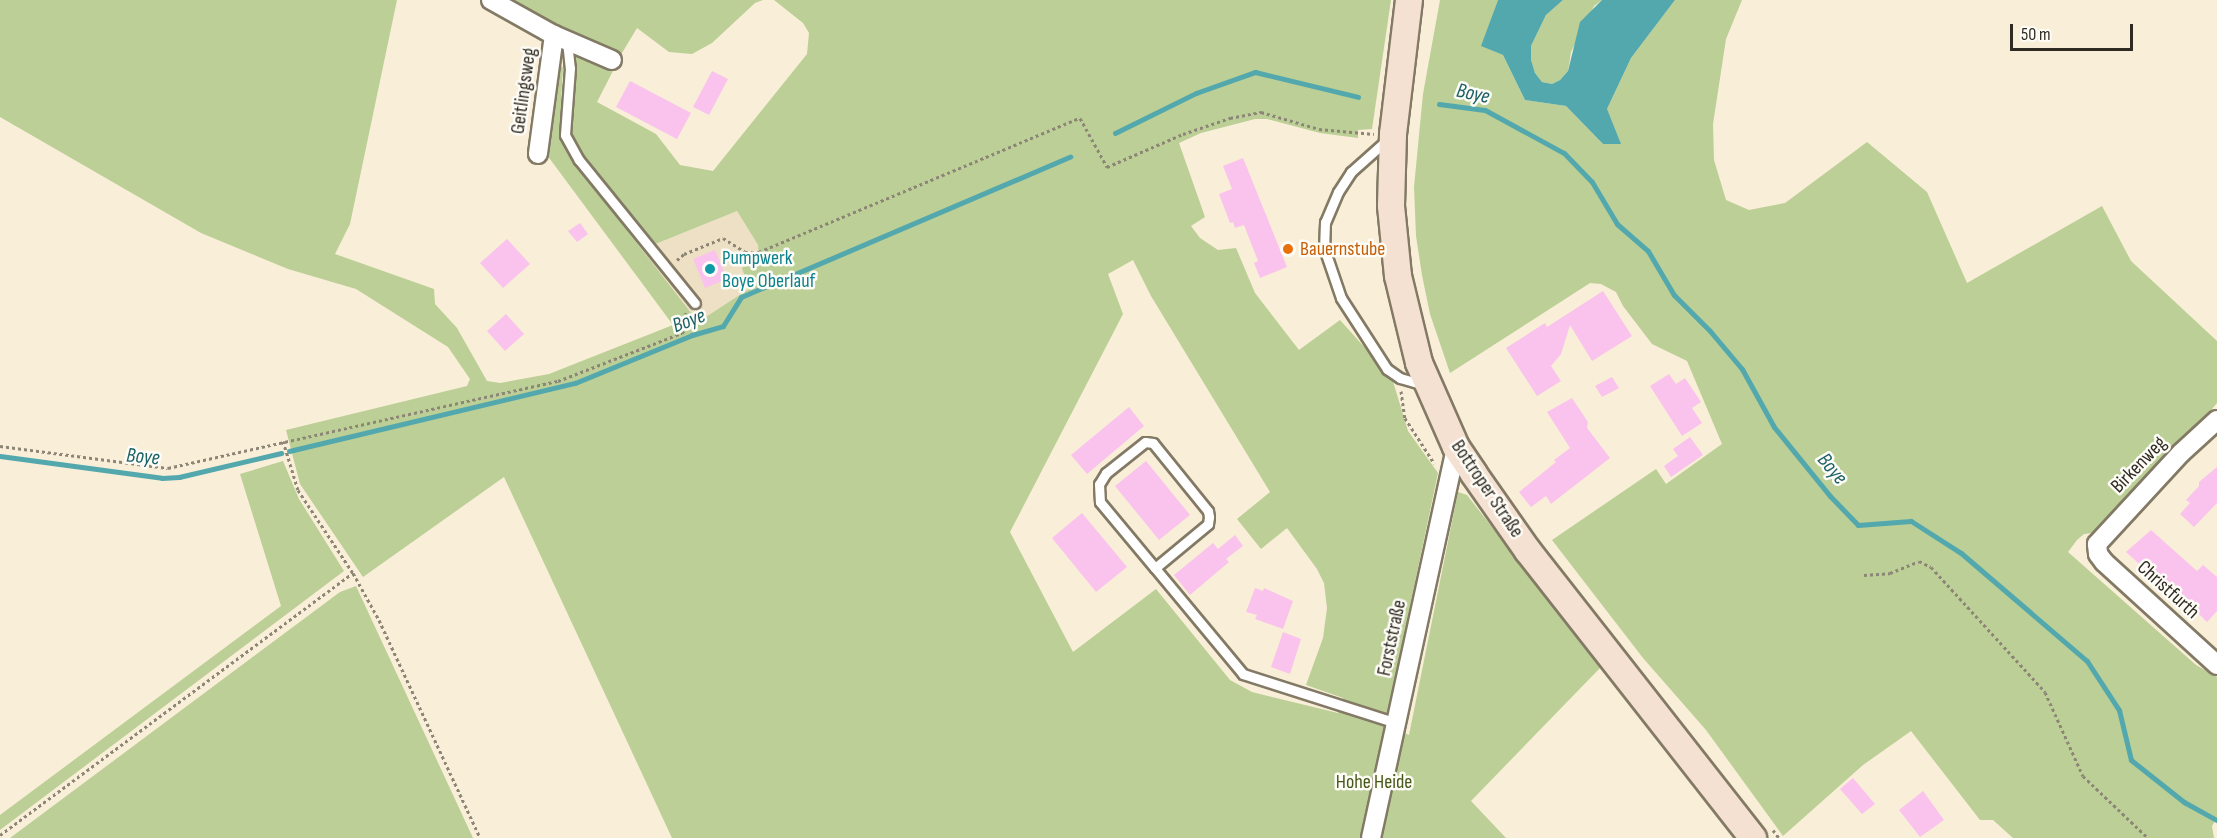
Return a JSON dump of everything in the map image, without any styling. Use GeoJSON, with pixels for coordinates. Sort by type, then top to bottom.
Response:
{"type":"FeatureCollection","features":[{"type":"Feature","properties":{"kind":"main road","name":"Bottroper Straße"},"geometry":{"type":"LineString","coordinates":[[1409,0],[1385,134],[1398,276],[1419,363],[1456,447],[1528,551],[1763,833]]}},
{"type":"Feature","properties":{"kind":"street","name":"Geitlingsweg"},"geometry":{"type":"LineString","coordinates":[[491,0],[561,38],[612,60]]}},
{"type":"Feature","properties":{"kind":"street","name":"Geitlingsweg"},"geometry":{"type":"LineString","coordinates":[[538,153],[561,38]]}},
{"type":"Feature","properties":{"kind":"street","name":"Birkenweg"},"geometry":{"type":"LineString","coordinates":[[2097,544],[2181,453],[2217,420]]}},
{"type":"Feature","properties":{"kind":"street","name":"Forststraße"},"geometry":{"type":"LineString","coordinates":[[1371,838],[1456,447]]}},
{"type":"Feature","properties":{"kind":"street","name":"Christfurth"},"geometry":{"type":"LineString","coordinates":[[2097,544],[2098,554],[2104,562],[2217,665]]}},
{"type":"Feature","properties":{"kind":"lane"},"geometry":{"type":"LineString","coordinates":[[561,38],[570,68],[566,135],[579,160],[695,303]]}},
{"type":"Feature","properties":{"kind":"lane"},"geometry":{"type":"LineString","coordinates":[[1385,134],[1351,172],[1338,192],[1325,222],[1324,248],[1341,298],[1387,369],[1400,378],[1429,386]]}},
{"type":"Feature","properties":{"kind":"lane"},"geometry":{"type":"LineString","coordinates":[[1155,568],[1208,524],[1209,517],[1208,511],[1153,443],[1145,442],[1106,474],[1098,492],[1100,502],[1155,568],[1244,674],[1397,723]]}},
{"type":"Feature","properties":{"kind":"path"},"geometry":{"type":"LineString","coordinates":[[668,269],[684,254],[723,238],[745,252],[759,252],[1080,118],[1107,167],[1183,134],[1230,118],[1261,112],[1319,129],[1385,134]]}},
{"type":"Feature","properties":{"kind":"path"},"geometry":{"type":"LineString","coordinates":[[0,446],[168,468],[558,381],[682,333],[689,325],[688,316],[681,307]]}},
{"type":"Feature","properties":{"kind":"path"},"geometry":{"type":"LineString","coordinates":[[283,441],[298,490],[353,573],[379,620],[480,838]]}},
{"type":"Feature","properties":{"kind":"path"},"geometry":{"type":"LineString","coordinates":[[1864,574],[1890,573],[1919,561],[1931,567],[2045,692],[2083,776],[2148,838]]}},
{"type":"Feature","properties":{"kind":"path"},"geometry":{"type":"LineString","coordinates":[[0,835],[353,573]]}},
{"type":"Feature","properties":{"kind":"path"},"geometry":{"type":"LineString","coordinates":[[1763,833],[1779,838]]}},
{"type":"Feature","properties":{"kind":"shaded area"},"geometry":{"type":"Polygon","coordinates":[[[737,211],[758,245],[759,258],[750,289],[698,322],[646,257],[657,250],[653,245],[737,211]]]}},
{"type":"Feature","properties":{"kind":"green space","name":"Hohe Heide"},"geometry":{"type":"Polygon","coordinates":[[[0,0],[397,0],[350,224],[335,254],[434,289],[435,304],[457,328],[487,381],[500,383],[549,374],[673,325],[544,151],[558,60],[563,68],[561,100],[563,131],[571,158],[698,322],[749,289],[742,268],[759,258],[758,245],[737,211],[653,245],[575,145],[570,127],[575,50],[614,69],[597,102],[656,134],[680,165],[713,171],[807,54],[809,33],[803,23],[774,0],[1391,0],[1372,129],[1358,130],[1358,138],[1320,133],[1267,119],[1255,119],[1201,133],[1179,143],[1205,217],[1191,226],[1200,238],[1218,250],[1236,248],[1255,293],[1299,350],[1340,320],[1392,378],[1408,431],[1438,473],[1385,725],[1409,735],[1458,492],[1467,495],[1601,667],[1471,801],[1506,838],[672,838],[504,477],[363,577],[300,484],[286,430],[467,386],[470,379],[448,347],[356,289],[288,269],[201,233],[0,117],[0,0]],[[1133,260],[1108,274],[1123,314],[1010,532],[1073,652],[1156,589],[1230,680],[1252,692],[1338,713],[1343,698],[1306,685],[1323,638],[1327,608],[1324,583],[1317,569],[1287,528],[1261,549],[1237,519],[1270,492],[1151,296],[1133,260]]]}},
{"type":"Feature","properties":{"kind":"green space"},"geometry":{"type":"Polygon","coordinates":[[[503,0],[763,0],[755,3],[712,43],[692,54],[669,52],[637,28],[619,58],[503,0]]]}},
{"type":"Feature","properties":{"kind":"green space"},"geometry":{"type":"Polygon","coordinates":[[[1440,0],[1498,0],[1482,46],[1503,55],[1525,100],[1566,106],[1603,144],[1607,109],[1631,58],[1675,0],[1742,0],[1726,39],[1713,124],[1714,160],[1726,200],[1749,210],[1785,203],[1867,142],[1927,192],[1967,283],[2102,206],[2131,261],[2217,341],[2217,403],[2183,443],[2157,465],[2092,533],[2084,534],[2068,552],[2196,665],[2217,677],[2217,818],[2212,826],[2214,838],[2013,838],[1993,820],[1980,820],[1911,731],[1863,765],[1783,836],[1706,730],[1643,658],[1552,540],[1656,469],[1666,484],[1722,444],[1687,361],[1652,344],[1623,306],[1616,292],[1601,284],[1590,283],[1450,373],[1430,314],[1422,275],[1416,236],[1414,187],[1423,94],[1440,0]]]}},
{"type":"Feature","properties":{"kind":"green space"},"geometry":{"type":"Polygon","coordinates":[[[1563,0],[1602,0],[1594,6],[1571,52],[1568,71],[1560,80],[1552,84],[1542,82],[1535,73],[1531,61],[1531,46],[1546,15],[1563,0]]]}},
{"type":"Feature","properties":{"kind":"green space"},"geometry":{"type":"Polygon","coordinates":[[[283,461],[299,499],[344,571],[0,830],[0,815],[281,606],[240,474],[283,461]]]}},
{"type":"Feature","properties":{"kind":"green space"},"geometry":{"type":"Polygon","coordinates":[[[356,586],[473,838],[10,838],[340,592],[356,586]]]}},
{"type":"Feature","properties":{"kind":"water"},"geometry":{"type":"Polygon","coordinates":[[[1498,0],[1563,0],[1546,15],[1531,46],[1531,60],[1535,73],[1542,82],[1552,84],[1560,80],[1568,71],[1580,22],[1602,0],[1675,0],[1631,58],[1607,109],[1621,144],[1603,144],[1566,106],[1525,100],[1503,55],[1481,46],[1498,0]]]}},
{"type":"Feature","properties":{"kind":"building"},"geometry":{"type":"Polygon","coordinates":[[[712,71],[728,79],[709,115],[693,107],[712,71]]]}},
{"type":"Feature","properties":{"kind":"building"},"geometry":{"type":"Polygon","coordinates":[[[630,81],[691,113],[677,139],[616,107],[630,81]]]}},
{"type":"Feature","properties":{"kind":"building"},"geometry":{"type":"Polygon","coordinates":[[[1243,158],[1287,267],[1260,278],[1254,263],[1258,261],[1244,225],[1235,228],[1233,222],[1230,223],[1219,194],[1232,189],[1223,166],[1243,158]]]}},
{"type":"Feature","properties":{"kind":"building"},"geometry":{"type":"Polygon","coordinates":[[[580,223],[588,234],[577,242],[568,231],[580,223]]]}},
{"type":"Feature","properties":{"kind":"building"},"geometry":{"type":"Polygon","coordinates":[[[507,239],[530,264],[503,288],[480,263],[507,239]]]}},
{"type":"Feature","properties":{"kind":"building","name":"Pumpwerk Boye Oberlauf"},"geometry":{"type":"Polygon","coordinates":[[[715,250],[727,279],[705,288],[693,259],[715,250]]]}},
{"type":"Feature","properties":{"kind":"building"},"geometry":{"type":"Polygon","coordinates":[[[1603,291],[1632,336],[1592,361],[1570,325],[1561,354],[1551,366],[1561,381],[1537,396],[1506,348],[1545,323],[1547,327],[1603,291]]]}},
{"type":"Feature","properties":{"kind":"building"},"geometry":{"type":"Polygon","coordinates":[[[506,314],[524,334],[505,351],[487,331],[506,314]]]}},
{"type":"Feature","properties":{"kind":"building"},"geometry":{"type":"Polygon","coordinates":[[[1669,374],[1676,384],[1685,378],[1701,402],[1692,408],[1702,423],[1682,436],[1650,386],[1669,374]]]}},
{"type":"Feature","properties":{"kind":"building"},"geometry":{"type":"Polygon","coordinates":[[[1612,377],[1619,388],[1602,397],[1595,386],[1612,377]]]}},
{"type":"Feature","properties":{"kind":"building"},"geometry":{"type":"Polygon","coordinates":[[[1572,398],[1588,422],[1587,428],[1610,458],[1551,504],[1546,496],[1531,507],[1519,492],[1570,448],[1547,412],[1572,398]]]}},
{"type":"Feature","properties":{"kind":"building"},"geometry":{"type":"Polygon","coordinates":[[[1129,407],[1144,426],[1087,474],[1071,455],[1129,407]]]}},
{"type":"Feature","properties":{"kind":"building"},"geometry":{"type":"Polygon","coordinates":[[[1690,437],[1703,455],[1671,477],[1664,466],[1678,456],[1673,449],[1690,437]]]}},
{"type":"Feature","properties":{"kind":"building"},"geometry":{"type":"Polygon","coordinates":[[[1146,461],[1190,515],[1159,540],[1115,486],[1146,461]]]}},
{"type":"Feature","properties":{"kind":"building"},"geometry":{"type":"Polygon","coordinates":[[[2217,467],[2217,503],[2194,527],[2180,514],[2190,503],[2186,500],[2199,486],[2199,482],[2217,467]]]}},
{"type":"Feature","properties":{"kind":"building"},"geometry":{"type":"Polygon","coordinates":[[[1082,513],[1127,567],[1096,592],[1052,538],[1082,513]]]}},
{"type":"Feature","properties":{"kind":"building"},"geometry":{"type":"Polygon","coordinates":[[[2151,530],[2197,571],[2203,565],[2217,577],[2217,611],[2207,622],[2126,552],[2151,530]]]}},
{"type":"Feature","properties":{"kind":"building"},"geometry":{"type":"Polygon","coordinates":[[[1235,535],[1243,546],[1226,559],[1229,562],[1190,595],[1174,575],[1213,543],[1218,549],[1235,535]]]}},
{"type":"Feature","properties":{"kind":"building"},"geometry":{"type":"Polygon","coordinates":[[[1255,588],[1263,591],[1264,588],[1293,601],[1283,629],[1255,619],[1257,615],[1246,612],[1255,588]]]}},
{"type":"Feature","properties":{"kind":"building"},"geometry":{"type":"Polygon","coordinates":[[[1283,632],[1301,639],[1290,674],[1271,667],[1283,632]]]}},
{"type":"Feature","properties":{"kind":"building"},"geometry":{"type":"Polygon","coordinates":[[[1853,778],[1875,804],[1862,814],[1840,789],[1853,778]]]}},
{"type":"Feature","properties":{"kind":"building"},"geometry":{"type":"Polygon","coordinates":[[[1923,791],[1944,820],[1920,837],[1899,810],[1923,791]]]}},
{"type":"Feature","properties":{"kind":"waterway","name":"Boye"},"geometry":{"type":"LineString","coordinates":[[1115,133],[1196,93],[1255,72],[1358,97]]}},
{"type":"Feature","properties":{"kind":"waterway","name":"Boye"},"geometry":{"type":"LineString","coordinates":[[1439,104],[1485,110],[1564,153],[1592,182],[1617,224],[1648,251],[1674,295],[1710,331],[1742,369],[1774,427],[1830,496],[1858,525],[1911,521],[1961,553],[2087,661],[2119,710],[2131,760],[2184,802],[2217,820]]}},
{"type":"Feature","properties":{"kind":"waterway","name":"Boye"},"geometry":{"type":"LineString","coordinates":[[289,451],[575,383],[692,335],[723,326],[741,297],[1070,157]]}},
{"type":"Feature","properties":{"kind":"waterway","name":"Boye"},"geometry":{"type":"LineString","coordinates":[[0,456],[162,478],[179,477],[281,453]]}},
{"type":"Feature","properties":{"kind":"place","name":"Bauernstube"},"geometry":{"type":"Point","coordinates":[1288,249]}},
{"type":"Feature","properties":{"kind":"place","name":"Pumpwerk Boye Oberlauf"},"geometry":{"type":"Point","coordinates":[710,269]}}]}
